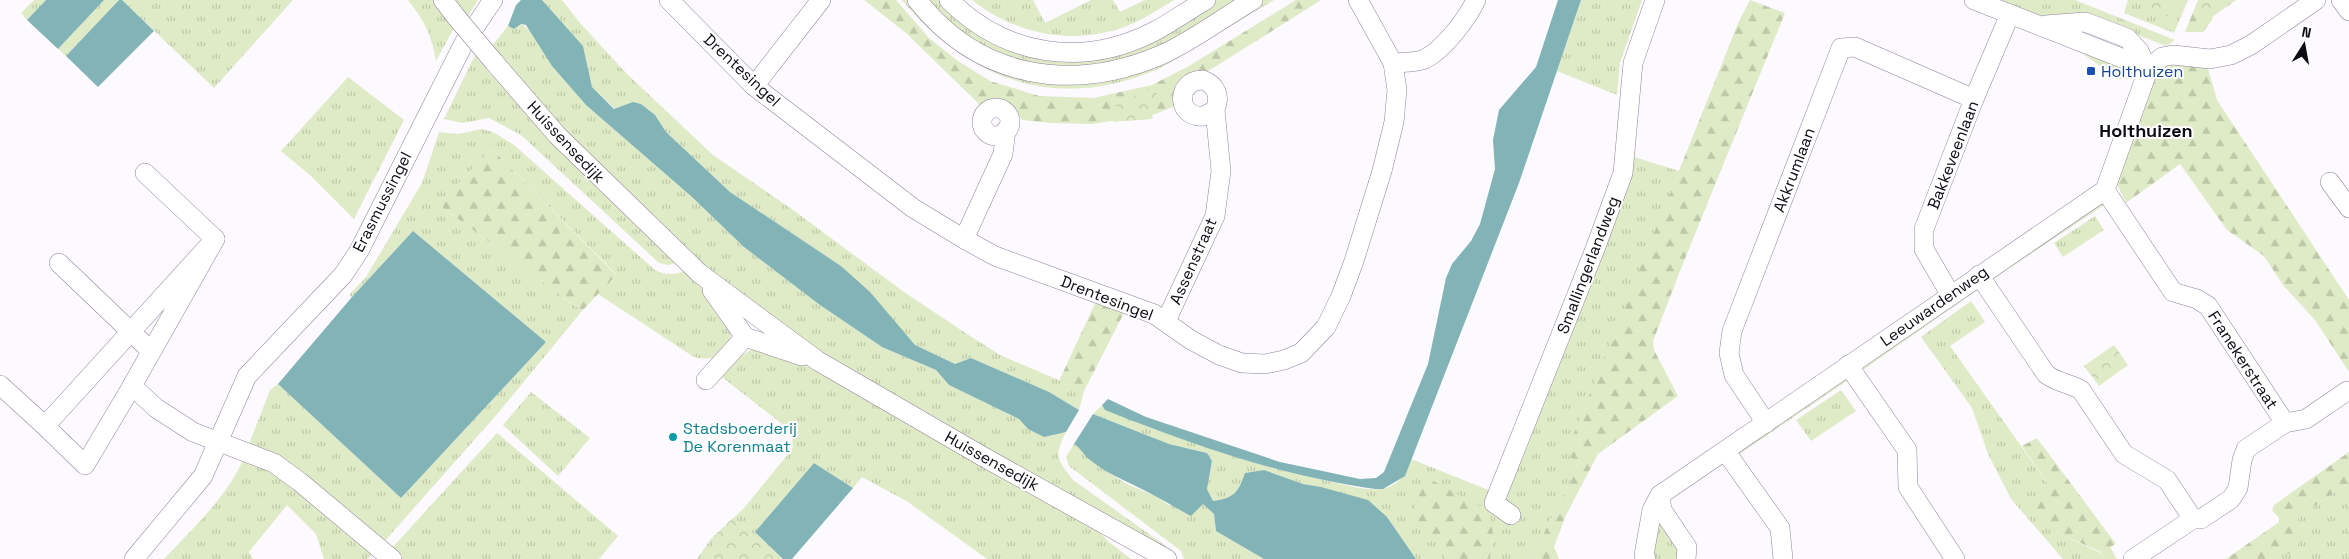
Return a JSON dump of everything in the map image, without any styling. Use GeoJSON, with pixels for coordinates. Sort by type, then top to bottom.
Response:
{"type":"FeatureCollection","features":[{"type":"Feature","properties":{"kind":"street","name":"Huissensedijk"},"geometry":{"type":"LineString","coordinates":[[444,0],[556,135],[699,273],[818,361],[982,456],[1168,559]]}},
{"type":"Feature","properties":{"kind":"street","name":"Erasmussingel"},"geometry":{"type":"LineString","coordinates":[[134,559],[203,476],[224,443],[247,376],[343,275],[359,251],[464,43],[493,0]]}},
{"type":"Feature","properties":{"kind":"street","name":"Drentesingel"},"geometry":{"type":"LineString","coordinates":[[670,0],[754,86],[913,208],[994,256],[1154,314],[1191,340],[1219,355],[1242,363],[1265,364],[1284,360],[1301,353],[1326,327],[1341,296],[1382,171],[1394,122],[1397,90],[1393,63],[1358,0]]}},
{"type":"Feature","properties":{"kind":"street"},"geometry":{"type":"LineString","coordinates":[[754,86],[821,0]]}},
{"type":"Feature","properties":{"kind":"street"},"geometry":{"type":"LineString","coordinates":[[917,0],[929,15],[952,36],[981,54],[1012,68],[1038,74],[1062,76],[1095,75],[1130,66],[1163,54],[1253,0]]}},
{"type":"Feature","properties":{"kind":"street"},"geometry":{"type":"LineString","coordinates":[[949,0],[966,17],[1001,38],[1038,50],[1070,53],[1102,50],[1128,42],[1153,32],[1206,0]]}},
{"type":"Feature","properties":{"kind":"street"},"geometry":{"type":"LineString","coordinates":[[1393,63],[1424,60],[1449,39],[1470,13],[1476,0]]}},
{"type":"Feature","properties":{"kind":"street","name":"Smallingerlandweg"},"geometry":{"type":"LineString","coordinates":[[1511,515],[1494,503],[1595,249],[1623,173],[1633,63],[1655,0]]}},
{"type":"Feature","properties":{"kind":"street"},"geometry":{"type":"LineString","coordinates":[[1974,0],[2039,25],[2085,22],[2127,38],[2139,51],[2148,70]]}},
{"type":"Feature","properties":{"kind":"street"},"geometry":{"type":"LineString","coordinates":[[2105,190],[2148,70],[2162,57],[2210,59],[2231,54],[2251,45],[2316,0]]}},
{"type":"Feature","properties":{"kind":"street"},"geometry":{"type":"LineString","coordinates":[[2341,0],[2349,11]]}},
{"type":"Feature","properties":{"kind":"street","name":"Bakkeveenlaan"},"geometry":{"type":"LineString","coordinates":[[1950,294],[1924,249],[1924,230],[1974,99],[2010,14]]}},
{"type":"Feature","properties":{"kind":"street","name":"Akkrumlaan"},"geometry":{"type":"LineString","coordinates":[[1766,423],[1734,375],[1729,353],[1732,331],[1841,48],[1855,47],[1974,99]]}},
{"type":"Feature","properties":{"kind":"street","name":"Assenstraat"},"geometry":{"type":"LineString","coordinates":[[1166,322],[1215,216],[1221,171],[1215,110]]}},
{"type":"Feature","properties":{"kind":"street"},"geometry":{"type":"LineString","coordinates":[[964,239],[1002,154],[1006,130]]}},
{"type":"Feature","properties":{"kind":"street"},"geometry":{"type":"LineString","coordinates":[[145,173],[214,239]]}},
{"type":"Feature","properties":{"kind":"street"},"geometry":{"type":"LineString","coordinates":[[2330,182],[2349,208]]}},
{"type":"Feature","properties":{"kind":"street","name":"Leeuwardenweg"},"geometry":{"type":"LineString","coordinates":[[1660,495],[1726,452],[1950,294],[2105,190]]}},
{"type":"Feature","properties":{"kind":"street","name":"Franekerstraat"},"geometry":{"type":"LineString","coordinates":[[2105,190],[2173,292],[2197,299],[2208,306],[2284,423]]}},
{"type":"Feature","properties":{"kind":"street"},"geometry":{"type":"LineString","coordinates":[[45,426],[214,239]]}},
{"type":"Feature","properties":{"kind":"street"},"geometry":{"type":"LineString","coordinates":[[0,385],[85,465],[132,386],[214,239]]}},
{"type":"Feature","properties":{"kind":"street"},"geometry":{"type":"LineString","coordinates":[[59,263],[151,351]]}},
{"type":"Feature","properties":{"kind":"street","name":"Huissensedijk"},"geometry":{"type":"LineString","coordinates":[[699,273],[745,337],[818,361]]}},
{"type":"Feature","properties":{"kind":"street"},"geometry":{"type":"LineString","coordinates":[[1979,275],[2046,374],[2055,381],[2073,385],[2081,390],[2124,454],[2167,480],[2193,519]]}},
{"type":"Feature","properties":{"kind":"street"},"geometry":{"type":"LineString","coordinates":[[706,380],[745,337]]}},
{"type":"Feature","properties":{"kind":"street"},"geometry":{"type":"LineString","coordinates":[[1848,365],[1907,450],[1908,487],[1955,559]]}},
{"type":"Feature","properties":{"kind":"street"},"geometry":{"type":"LineString","coordinates":[[132,386],[156,408],[193,432],[274,463],[300,482],[383,551]]}},
{"type":"Feature","properties":{"kind":"street"},"geometry":{"type":"LineString","coordinates":[[2133,559],[2193,519],[2201,519],[2231,498],[2238,488],[2242,460],[2246,449],[2284,423],[2306,419],[2347,391]]}},
{"type":"Feature","properties":{"kind":"street"},"geometry":{"type":"LineString","coordinates":[[1726,452],[1780,528],[1783,559]]}},
{"type":"Feature","properties":{"kind":"street"},"geometry":{"type":"LineString","coordinates":[[1646,559],[1644,555],[1652,510],[1660,495]]}},
{"type":"Feature","properties":{"kind":"street"},"geometry":{"type":"LineString","coordinates":[[1660,495],[1662,510],[1687,547],[1686,559]]}},
{"type":"Feature","properties":{"kind":"green space"},"geometry":{"type":"Polygon","coordinates":[[[34,0],[46,0],[27,20],[21,13],[34,0]]]}},
{"type":"Feature","properties":{"kind":"green space"},"geometry":{"type":"Polygon","coordinates":[[[104,0],[119,0],[66,56],[58,49],[104,0]]]}},
{"type":"Feature","properties":{"kind":"green space"},"geometry":{"type":"Polygon","coordinates":[[[122,0],[293,0],[214,88],[122,0]]]}},
{"type":"Feature","properties":{"kind":"green space"},"geometry":{"type":"Polygon","coordinates":[[[408,0],[435,0],[455,26],[436,61],[426,28],[408,0]]]}},
{"type":"Feature","properties":{"kind":"green space"},"geometry":{"type":"Polygon","coordinates":[[[446,0],[478,0],[464,23],[446,0]]]}},
{"type":"Feature","properties":{"kind":"green space"},"geometry":{"type":"Polygon","coordinates":[[[542,0],[562,0],[580,23],[627,74],[713,155],[793,210],[904,292],[970,336],[1000,355],[1084,391],[1079,410],[1049,392],[971,358],[955,364],[915,345],[841,266],[730,192],[666,132],[655,115],[641,104],[633,102],[615,109],[592,87],[583,46],[542,0]]]}},
{"type":"Feature","properties":{"kind":"green space"},"geometry":{"type":"Polygon","coordinates":[[[864,0],[896,0],[929,38],[958,61],[990,81],[1039,96],[1093,98],[1152,85],[1189,66],[1296,0],[1321,0],[1202,75],[1178,105],[1155,114],[1092,124],[1023,120],[1005,103],[995,100],[981,106],[906,33],[864,0]]]}},
{"type":"Feature","properties":{"kind":"green space"},"geometry":{"type":"Polygon","coordinates":[[[902,0],[912,0],[944,35],[1088,81],[1261,0],[1274,0],[1160,68],[1123,81],[1087,88],[1052,88],[1019,82],[987,69],[957,52],[929,28],[902,0]]]}},
{"type":"Feature","properties":{"kind":"green space"},"geometry":{"type":"Polygon","coordinates":[[[922,0],[943,0],[967,23],[1082,57],[1211,0],[1246,0],[1162,50],[1061,72],[984,52],[922,0]]]}},
{"type":"Feature","properties":{"kind":"green space"},"geometry":{"type":"Polygon","coordinates":[[[972,0],[1033,0],[1045,23],[1091,0],[1113,0],[1120,12],[1145,0],[1174,0],[1124,27],[1084,36],[1064,36],[1044,33],[1006,21],[972,0]]]}},
{"type":"Feature","properties":{"kind":"green space"},"geometry":{"type":"Polygon","coordinates":[[[1581,0],[1642,0],[1620,63],[1617,95],[1557,71],[1581,0]]]}},
{"type":"Feature","properties":{"kind":"green space"},"geometry":{"type":"Polygon","coordinates":[[[1750,0],[1785,13],[1653,341],[1654,350],[1678,396],[1598,454],[1566,515],[1554,547],[1559,559],[1531,559],[1580,461],[1571,458],[1568,448],[1739,21],[1750,0]]]}},
{"type":"Feature","properties":{"kind":"green space"},"geometry":{"type":"Polygon","coordinates":[[[1994,0],[2075,0],[2175,40],[2166,46],[2092,17],[2043,19],[1994,0]]]}},
{"type":"Feature","properties":{"kind":"green space"},"geometry":{"type":"Polygon","coordinates":[[[2128,0],[2188,0],[2174,33],[2124,13],[2128,0]]]}},
{"type":"Feature","properties":{"kind":"green space"},"geometry":{"type":"Polygon","coordinates":[[[2147,0],[2173,0],[2174,2],[2168,16],[2152,13],[2148,10],[2147,0]]]}},
{"type":"Feature","properties":{"kind":"green space"},"geometry":{"type":"Polygon","coordinates":[[[2198,0],[2219,0],[2212,20],[2203,32],[2185,32],[2198,0]]]}},
{"type":"Feature","properties":{"kind":"green space"},"geometry":{"type":"Polygon","coordinates":[[[2203,0],[2236,0],[2194,30],[2203,0]]]}},
{"type":"Feature","properties":{"kind":"green space"},"geometry":{"type":"Polygon","coordinates":[[[521,24],[531,31],[552,66],[586,105],[692,197],[744,247],[820,305],[882,347],[936,370],[949,385],[1019,419],[1028,429],[1044,436],[1066,432],[1060,448],[1059,458],[1073,480],[1173,551],[1174,556],[842,371],[683,252],[566,140],[490,48],[508,26],[514,29],[521,24]]]}},
{"type":"Feature","properties":{"kind":"green space"},"geometry":{"type":"Polygon","coordinates":[[[2071,45],[2134,71],[2133,79],[2118,79],[2071,45]]]}},
{"type":"Feature","properties":{"kind":"green space"},"geometry":{"type":"Polygon","coordinates":[[[475,55],[490,73],[605,191],[677,259],[675,263],[669,265],[659,263],[521,135],[489,118],[463,123],[444,119],[475,55]]]}},
{"type":"Feature","properties":{"kind":"green space"},"geometry":{"type":"Polygon","coordinates":[[[2168,61],[2207,65],[2217,100],[2349,300],[2349,372],[2315,320],[2283,285],[2264,256],[2227,230],[2180,164],[2126,203],[2115,180],[2160,66],[2168,61]]]}},
{"type":"Feature","properties":{"kind":"green space"},"geometry":{"type":"Polygon","coordinates":[[[348,77],[404,120],[354,219],[311,176],[281,151],[348,77]]]}},
{"type":"Feature","properties":{"kind":"green space"},"geometry":{"type":"Polygon","coordinates":[[[1150,89],[1157,91],[1152,119],[1113,122],[1117,103],[1150,89]]]}},
{"type":"Feature","properties":{"kind":"green space"},"geometry":{"type":"Polygon","coordinates":[[[482,129],[493,132],[514,145],[655,270],[672,274],[689,269],[732,324],[731,333],[723,353],[711,358],[694,357],[598,294],[616,274],[492,149],[438,204],[582,311],[499,412],[383,543],[249,444],[270,390],[278,384],[401,498],[546,342],[413,231],[352,297],[349,295],[366,277],[422,183],[439,132],[458,134],[482,129]]]}},
{"type":"Feature","properties":{"kind":"green space"},"geometry":{"type":"Polygon","coordinates":[[[492,149],[616,275],[582,311],[438,204],[492,149]]]}},
{"type":"Feature","properties":{"kind":"green space"},"geometry":{"type":"Polygon","coordinates":[[[1628,155],[1679,171],[1655,233],[1580,461],[1531,559],[1490,559],[1493,535],[1415,513],[1437,541],[1446,559],[1416,559],[1387,517],[1321,487],[1303,484],[1264,470],[1245,473],[1237,490],[1231,496],[1213,501],[1207,489],[1212,461],[1207,453],[1169,444],[1093,414],[1102,405],[1106,410],[1212,449],[1292,473],[1350,486],[1381,489],[1392,486],[1404,475],[1411,459],[1501,495],[1628,155]]]}},
{"type":"Feature","properties":{"kind":"green space"},"geometry":{"type":"Polygon","coordinates":[[[2101,203],[2104,205],[1989,282],[1986,277],[2101,203]]]}},
{"type":"Feature","properties":{"kind":"green space"},"geometry":{"type":"Polygon","coordinates":[[[2095,216],[2104,230],[2063,257],[2054,243],[2095,216]]]}},
{"type":"Feature","properties":{"kind":"green space"},"geometry":{"type":"Polygon","coordinates":[[[1973,289],[1979,289],[1860,372],[1857,367],[1973,289]]]}},
{"type":"Feature","properties":{"kind":"green space"},"geometry":{"type":"Polygon","coordinates":[[[1097,299],[1125,311],[1084,391],[1059,381],[1097,299]]]}},
{"type":"Feature","properties":{"kind":"green space"},"geometry":{"type":"Polygon","coordinates":[[[1971,301],[1985,322],[1950,346],[2053,491],[2060,529],[2049,537],[2058,533],[2101,553],[2103,559],[2063,559],[2011,499],[1988,454],[1972,408],[1921,337],[1971,301]]]}},
{"type":"Feature","properties":{"kind":"green space"},"geometry":{"type":"Polygon","coordinates":[[[2114,345],[2128,365],[2099,386],[2084,366],[2114,345]]]}},
{"type":"Feature","properties":{"kind":"green space"},"geometry":{"type":"Polygon","coordinates":[[[759,347],[807,361],[1091,524],[1108,541],[1131,559],[987,559],[908,502],[862,477],[853,488],[814,463],[755,532],[783,559],[697,559],[710,540],[744,508],[793,448],[792,437],[782,424],[717,373],[747,352],[759,347]]]}},
{"type":"Feature","properties":{"kind":"green space"},"geometry":{"type":"Polygon","coordinates":[[[1844,379],[1847,381],[1735,457],[1736,451],[1844,379]]]}},
{"type":"Feature","properties":{"kind":"green space"},"geometry":{"type":"Polygon","coordinates":[[[1841,390],[1856,411],[1811,441],[1796,420],[1841,390]]]}},
{"type":"Feature","properties":{"kind":"green space"},"geometry":{"type":"Polygon","coordinates":[[[531,392],[590,438],[558,476],[503,425],[531,392]]]}},
{"type":"Feature","properties":{"kind":"green space"},"geometry":{"type":"Polygon","coordinates":[[[497,433],[618,536],[599,559],[403,559],[391,549],[497,433]]]}},
{"type":"Feature","properties":{"kind":"green space"},"geometry":{"type":"Polygon","coordinates":[[[2037,438],[2116,544],[2110,547],[2117,559],[2103,559],[2101,552],[2058,533],[2045,539],[2060,529],[2051,524],[2031,505],[2053,491],[2022,446],[2037,438]]]}},
{"type":"Feature","properties":{"kind":"green space"},"geometry":{"type":"Polygon","coordinates":[[[1074,444],[1084,451],[1088,459],[1127,484],[1158,497],[1168,505],[1203,504],[1214,514],[1216,531],[1264,559],[1184,559],[1181,551],[1069,466],[1066,457],[1074,444]]]}},
{"type":"Feature","properties":{"kind":"green space"},"geometry":{"type":"Polygon","coordinates":[[[2349,452],[2349,483],[2298,517],[2298,547],[2294,554],[2276,554],[2269,559],[2226,559],[2279,522],[2279,518],[2272,510],[2274,505],[2349,452]]]}},
{"type":"Feature","properties":{"kind":"green space"},"geometry":{"type":"Polygon","coordinates":[[[244,458],[270,467],[375,551],[367,559],[324,559],[316,534],[287,505],[249,552],[253,559],[164,559],[219,499],[244,458]]]}},
{"type":"Feature","properties":{"kind":"green space"},"geometry":{"type":"Polygon","coordinates":[[[1428,478],[1490,512],[1493,535],[1490,559],[1446,559],[1439,547],[1420,525],[1415,512],[1418,499],[1428,478]]]}},
{"type":"Feature","properties":{"kind":"green space"},"geometry":{"type":"Polygon","coordinates":[[[2349,483],[2349,559],[2269,559],[2276,554],[2298,546],[2298,517],[2349,483]]]}},
{"type":"Feature","properties":{"kind":"green space"},"geometry":{"type":"Polygon","coordinates":[[[733,518],[782,559],[701,559],[714,544],[710,540],[733,518]]]}},
{"type":"Feature","properties":{"kind":"green space"},"geometry":{"type":"Polygon","coordinates":[[[1664,523],[1681,549],[1681,559],[1653,559],[1656,525],[1664,523]]]}},
{"type":"Feature","properties":{"kind":"water"},"geometry":{"type":"Polygon","coordinates":[[[46,0],[104,0],[58,49],[27,20],[46,0]]]}},
{"type":"Feature","properties":{"kind":"water"},"geometry":{"type":"Polygon","coordinates":[[[119,0],[122,0],[154,31],[98,87],[66,56],[119,0]]]}},
{"type":"Feature","properties":{"kind":"water"},"geometry":{"type":"Polygon","coordinates":[[[521,0],[542,0],[583,46],[592,87],[614,109],[633,102],[641,104],[655,115],[666,132],[730,192],[841,266],[870,292],[915,345],[955,364],[971,358],[1049,392],[1079,410],[1066,432],[1044,437],[1028,429],[1019,419],[949,385],[936,370],[882,347],[820,305],[744,247],[692,197],[586,105],[552,66],[526,25],[521,24],[514,29],[508,26],[516,5],[521,0]]]}},
{"type":"Feature","properties":{"kind":"water"},"geometry":{"type":"Polygon","coordinates":[[[1558,0],[1581,0],[1519,183],[1405,476],[1383,489],[1375,489],[1306,476],[1271,468],[1204,447],[1105,410],[1102,405],[1108,399],[1146,417],[1280,462],[1360,479],[1376,478],[1384,472],[1428,364],[1446,278],[1452,264],[1471,241],[1480,224],[1495,169],[1493,140],[1499,110],[1536,67],[1558,0]]]}},
{"type":"Feature","properties":{"kind":"water"},"geometry":{"type":"Polygon","coordinates":[[[413,231],[546,342],[401,498],[278,384],[352,297],[413,231]]]}},
{"type":"Feature","properties":{"kind":"water"},"geometry":{"type":"Polygon","coordinates":[[[1093,414],[1169,444],[1207,453],[1212,461],[1207,489],[1213,501],[1231,496],[1237,490],[1245,473],[1264,470],[1303,484],[1368,500],[1387,517],[1416,559],[1264,559],[1216,531],[1214,514],[1203,504],[1191,516],[1149,492],[1106,471],[1088,458],[1074,444],[1093,414]]]}},
{"type":"Feature","properties":{"kind":"water"},"geometry":{"type":"Polygon","coordinates":[[[814,463],[853,488],[792,559],[783,559],[755,532],[814,463]]]}},
{"type":"Feature","properties":{"kind":"place","name":"Holthuizen"},"geometry":{"type":"Point","coordinates":[2091,71]}},
{"type":"Feature","properties":{"kind":"place","name":"Stadsboerderij De Korenmaat"},"geometry":{"type":"Point","coordinates":[673,437]}},
{"type":"Feature","properties":{"kind":"district","name":"Holthuizen"},"geometry":{"type":"Point","coordinates":[2146,130]}}]}
